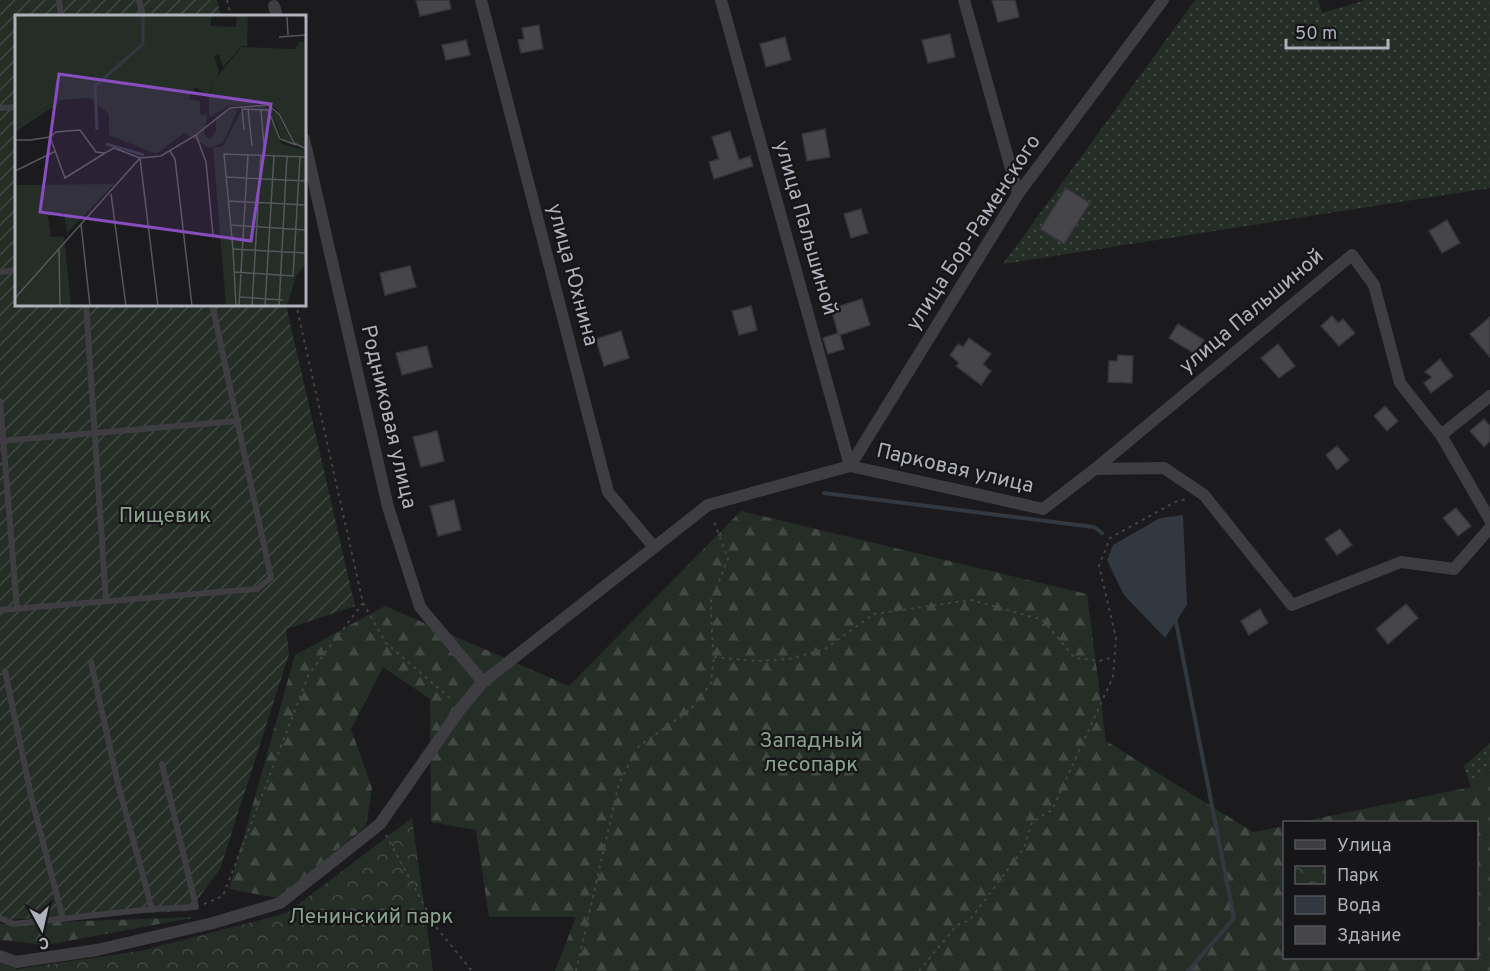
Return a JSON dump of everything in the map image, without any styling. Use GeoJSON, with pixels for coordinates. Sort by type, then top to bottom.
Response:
{"type":"FeatureCollection","features":[{"type":"Feature","properties":{"kind":"street","name":"улица Юхнина"},"geometry":{"type":"LineString","coordinates":[[480,0],[608,492],[654,546]]}},
{"type":"Feature","properties":{"kind":"street","name":"улица Пальшиной"},"geometry":{"type":"LineString","coordinates":[[721,0],[850,466]]}},
{"type":"Feature","properties":{"kind":"street"},"geometry":{"type":"LineString","coordinates":[[964,0],[1018,194]]}},
{"type":"Feature","properties":{"kind":"street","name":"улица Бор-Раменского"},"geometry":{"type":"LineString","coordinates":[[850,466],[1018,194],[1163,0]]}},
{"type":"Feature","properties":{"kind":"street","name":"Родниковая улица"},"geometry":{"type":"LineString","coordinates":[[306,148],[388,507],[420,607],[483,682]]}},
{"type":"Feature","properties":{"kind":"street","name":"улица Пальшиной"},"geometry":{"type":"LineString","coordinates":[[1095,469],[1352,255],[1374,285],[1400,383],[1441,435]]}},
{"type":"Feature","properties":{"kind":"street"},"geometry":{"type":"LineString","coordinates":[[1490,396],[1441,435],[1490,520]]}},
{"type":"Feature","properties":{"kind":"street"},"geometry":{"type":"LineString","coordinates":[[0,956],[16,962],[97,950],[213,923],[280,903],[380,824],[461,708],[483,682],[654,546],[708,505],[850,466]]}},
{"type":"Feature","properties":{"kind":"street","name":"Парковая улица"},"geometry":{"type":"LineString","coordinates":[[850,466],[1043,509],[1095,469]]}},
{"type":"Feature","properties":{"kind":"street"},"geometry":{"type":"LineString","coordinates":[[1095,469],[1164,468],[1204,495],[1292,605],[1401,562],[1454,569],[1490,528]]}},
{"type":"Feature","properties":{"kind":"lane"},"geometry":{"type":"LineString","coordinates":[[59,0],[61,15]]}},
{"type":"Feature","properties":{"kind":"lane"},"geometry":{"type":"LineString","coordinates":[[139,0],[143,15]]}},
{"type":"Feature","properties":{"kind":"lane"},"geometry":{"type":"LineString","coordinates":[[0,108],[15,107]]}},
{"type":"Feature","properties":{"kind":"lane"},"geometry":{"type":"LineString","coordinates":[[0,272],[15,270]]}},
{"type":"Feature","properties":{"kind":"lane"},"geometry":{"type":"LineString","coordinates":[[86,306],[106,602]]}},
{"type":"Feature","properties":{"kind":"lane"},"geometry":{"type":"LineString","coordinates":[[0,610],[257,589],[271,578],[212,306]]}},
{"type":"Feature","properties":{"kind":"lane"},"geometry":{"type":"LineString","coordinates":[[0,401],[16,609]]}},
{"type":"Feature","properties":{"kind":"lane"},"geometry":{"type":"LineString","coordinates":[[2,441],[238,421]]}},
{"type":"Feature","properties":{"kind":"lane"},"geometry":{"type":"LineString","coordinates":[[91,662],[118,784],[152,909]]}},
{"type":"Feature","properties":{"kind":"lane"},"geometry":{"type":"LineString","coordinates":[[5,671],[32,800],[63,919]]}},
{"type":"Feature","properties":{"kind":"lane"},"geometry":{"type":"LineString","coordinates":[[0,918],[13,924],[152,909],[196,907],[162,764]]}},
{"type":"Feature","properties":{"kind":"path"},"geometry":{"type":"LineString","coordinates":[[227,0],[231,15]]}},
{"type":"Feature","properties":{"kind":"path"},"geometry":{"type":"LineString","coordinates":[[296,306],[363,603],[386,643],[461,708]]}},
{"type":"Feature","properties":{"kind":"path"},"geometry":{"type":"LineString","coordinates":[[919,971],[957,925],[970,920],[1024,848],[1032,822],[1052,810],[1113,677],[1116,638],[1099,566],[1110,538],[1175,502]]}},
{"type":"Feature","properties":{"kind":"path"},"geometry":{"type":"LineString","coordinates":[[576,971],[619,783],[638,747],[691,709],[711,682],[714,657],[711,601],[728,559],[708,505]]}},
{"type":"Feature","properties":{"kind":"path"},"geometry":{"type":"LineString","coordinates":[[714,657],[756,661],[789,659],[825,649],[874,614],[971,600],[1044,620],[1075,658],[1099,661],[1114,657]]}},
{"type":"Feature","properties":{"kind":"path"},"geometry":{"type":"LineString","coordinates":[[196,907],[224,896],[309,674],[363,603]]}},
{"type":"Feature","properties":{"kind":"path"},"geometry":{"type":"LineString","coordinates":[[380,824],[436,927],[472,971]]}},
{"type":"Feature","properties":{"kind":"green space","name":"Пищевик"},"geometry":{"type":"Polygon","coordinates":[[[0,0],[217,0],[221,15],[15,15],[15,306],[286,306],[355,606],[286,629],[289,654],[220,869],[189,911],[0,920],[0,0]]]}},
{"type":"Feature","properties":{"kind":"green space"},"geometry":{"type":"Polygon","coordinates":[[[1195,0],[1318,0],[1322,13],[1365,0],[1490,0],[1490,188],[1003,264],[1195,0]]]}},
{"type":"Feature","properties":{"kind":"green space","name":"Западный лесопарк"},"geometry":{"type":"Polygon","coordinates":[[[741,511],[1087,594],[1106,741],[1253,832],[1283,826],[1283,959],[1478,959],[1478,821],[1305,821],[1471,787],[1490,771],[1490,971],[555,971],[576,917],[489,917],[476,830],[431,822],[430,699],[383,667],[351,729],[372,788],[366,826],[278,898],[229,889],[295,655],[385,606],[569,686],[741,511]]]}},
{"type":"Feature","properties":{"kind":"green space"},"geometry":{"type":"Polygon","coordinates":[[[1490,743],[1490,771],[1471,787],[1464,766],[1490,743]]]}},
{"type":"Feature","properties":{"kind":"green space","name":"Ленинский парк"},"geometry":{"type":"Polygon","coordinates":[[[412,818],[433,971],[0,971],[0,963],[17,969],[140,951],[287,913],[412,818]]]}},
{"type":"Feature","properties":{"kind":"green space"},"geometry":{"type":"Polygon","coordinates":[[[197,917],[46,945],[0,940],[0,924],[197,917]]]}},
{"type":"Feature","properties":{"kind":"water"},"geometry":{"type":"Polygon","coordinates":[[[1183,515],[1187,605],[1165,638],[1124,595],[1107,560],[1113,545],[1160,518],[1183,515]]]}},
{"type":"Feature","properties":{"kind":"building"},"geometry":{"type":"Polygon","coordinates":[[[416,0],[449,0],[451,9],[420,16],[416,0]]]}},
{"type":"Feature","properties":{"kind":"building"},"geometry":{"type":"Polygon","coordinates":[[[992,0],[1015,0],[1019,17],[998,22],[992,0]]]}},
{"type":"Feature","properties":{"kind":"building"},"geometry":{"type":"Polygon","coordinates":[[[539,25],[543,49],[521,53],[518,40],[524,39],[522,28],[539,25]]]}},
{"type":"Feature","properties":{"kind":"building"},"geometry":{"type":"Polygon","coordinates":[[[950,34],[955,57],[928,63],[922,40],[950,34]]]}},
{"type":"Feature","properties":{"kind":"building"},"geometry":{"type":"Polygon","coordinates":[[[785,37],[791,60],[766,67],[760,44],[785,37]]]}},
{"type":"Feature","properties":{"kind":"building"},"geometry":{"type":"Polygon","coordinates":[[[466,40],[470,55],[446,60],[442,45],[466,40]]]}},
{"type":"Feature","properties":{"kind":"building"},"geometry":{"type":"Polygon","coordinates":[[[825,129],[830,157],[807,161],[802,134],[825,129]]]}},
{"type":"Feature","properties":{"kind":"building"},"geometry":{"type":"Polygon","coordinates":[[[730,131],[739,160],[750,156],[753,166],[714,179],[709,162],[719,159],[712,137],[730,131]]]}},
{"type":"Feature","properties":{"kind":"building"},"geometry":{"type":"Polygon","coordinates":[[[1066,188],[1090,203],[1064,244],[1040,229],[1066,188]]]}},
{"type":"Feature","properties":{"kind":"building"},"geometry":{"type":"Polygon","coordinates":[[[861,209],[868,233],[851,238],[844,214],[861,209]]]}},
{"type":"Feature","properties":{"kind":"building"},"geometry":{"type":"Polygon","coordinates":[[[1447,220],[1460,243],[1442,253],[1429,231],[1447,220]]]}},
{"type":"Feature","properties":{"kind":"building"},"geometry":{"type":"Polygon","coordinates":[[[410,266],[416,287],[385,295],[380,273],[410,266]]]}},
{"type":"Feature","properties":{"kind":"building"},"geometry":{"type":"Polygon","coordinates":[[[862,299],[870,325],[840,335],[844,349],[828,354],[823,338],[838,333],[831,309],[862,299]]]}},
{"type":"Feature","properties":{"kind":"building"},"geometry":{"type":"Polygon","coordinates":[[[751,306],[757,330],[739,335],[732,311],[751,306]]]}},
{"type":"Feature","properties":{"kind":"building"},"geometry":{"type":"Polygon","coordinates":[[[1332,316],[1338,323],[1343,319],[1355,333],[1339,346],[1321,326],[1332,316]]]}},
{"type":"Feature","properties":{"kind":"building"},"geometry":{"type":"Polygon","coordinates":[[[1490,317],[1490,357],[1470,334],[1490,317]]]}},
{"type":"Feature","properties":{"kind":"building"},"geometry":{"type":"Polygon","coordinates":[[[1178,324],[1204,340],[1195,354],[1169,338],[1178,324]]]}},
{"type":"Feature","properties":{"kind":"building"},"geometry":{"type":"Polygon","coordinates":[[[621,331],[629,358],[604,366],[596,339],[621,331]]]}},
{"type":"Feature","properties":{"kind":"building"},"geometry":{"type":"Polygon","coordinates":[[[969,338],[991,354],[983,364],[991,371],[981,385],[956,366],[959,363],[950,355],[958,344],[963,347],[969,338]]]}},
{"type":"Feature","properties":{"kind":"building"},"geometry":{"type":"Polygon","coordinates":[[[1278,344],[1295,366],[1279,378],[1261,358],[1278,344]]]}},
{"type":"Feature","properties":{"kind":"building"},"geometry":{"type":"Polygon","coordinates":[[[427,346],[432,367],[402,375],[396,353],[427,346]]]}},
{"type":"Feature","properties":{"kind":"building"},"geometry":{"type":"Polygon","coordinates":[[[1118,355],[1133,356],[1132,383],[1108,382],[1109,361],[1117,361],[1118,355]]]}},
{"type":"Feature","properties":{"kind":"building"},"geometry":{"type":"Polygon","coordinates":[[[1440,359],[1453,376],[1431,393],[1424,383],[1432,377],[1425,372],[1440,359]]]}},
{"type":"Feature","properties":{"kind":"building"},"geometry":{"type":"Polygon","coordinates":[[[1385,406],[1398,421],[1387,431],[1374,416],[1385,406]]]}},
{"type":"Feature","properties":{"kind":"building"},"geometry":{"type":"Polygon","coordinates":[[[1484,419],[1490,426],[1490,441],[1484,447],[1470,431],[1484,419]]]}},
{"type":"Feature","properties":{"kind":"building"},"geometry":{"type":"Polygon","coordinates":[[[437,431],[444,461],[421,467],[413,437],[437,431]]]}},
{"type":"Feature","properties":{"kind":"building"},"geometry":{"type":"Polygon","coordinates":[[[1337,446],[1349,460],[1337,470],[1326,455],[1337,446]]]}},
{"type":"Feature","properties":{"kind":"building"},"geometry":{"type":"Polygon","coordinates":[[[454,500],[461,530],[438,536],[430,506],[454,500]]]}},
{"type":"Feature","properties":{"kind":"building"},"geometry":{"type":"Polygon","coordinates":[[[1456,508],[1471,526],[1458,536],[1443,518],[1456,508]]]}},
{"type":"Feature","properties":{"kind":"building"},"geometry":{"type":"Polygon","coordinates":[[[1340,529],[1352,545],[1337,555],[1325,539],[1340,529]]]}},
{"type":"Feature","properties":{"kind":"building"},"geometry":{"type":"Polygon","coordinates":[[[1406,604],[1418,618],[1388,644],[1376,629],[1406,604]]]}},
{"type":"Feature","properties":{"kind":"building"},"geometry":{"type":"Polygon","coordinates":[[[1260,609],[1268,623],[1249,635],[1241,621],[1260,609]]]}},
{"type":"Feature","properties":{"kind":"waterway"},"geometry":{"type":"LineString","coordinates":[[824,493],[1094,527],[1102,533]]}},
{"type":"Feature","properties":{"kind":"waterway"},"geometry":{"type":"LineString","coordinates":[[1175,617],[1234,918],[1188,971]]}}]}
